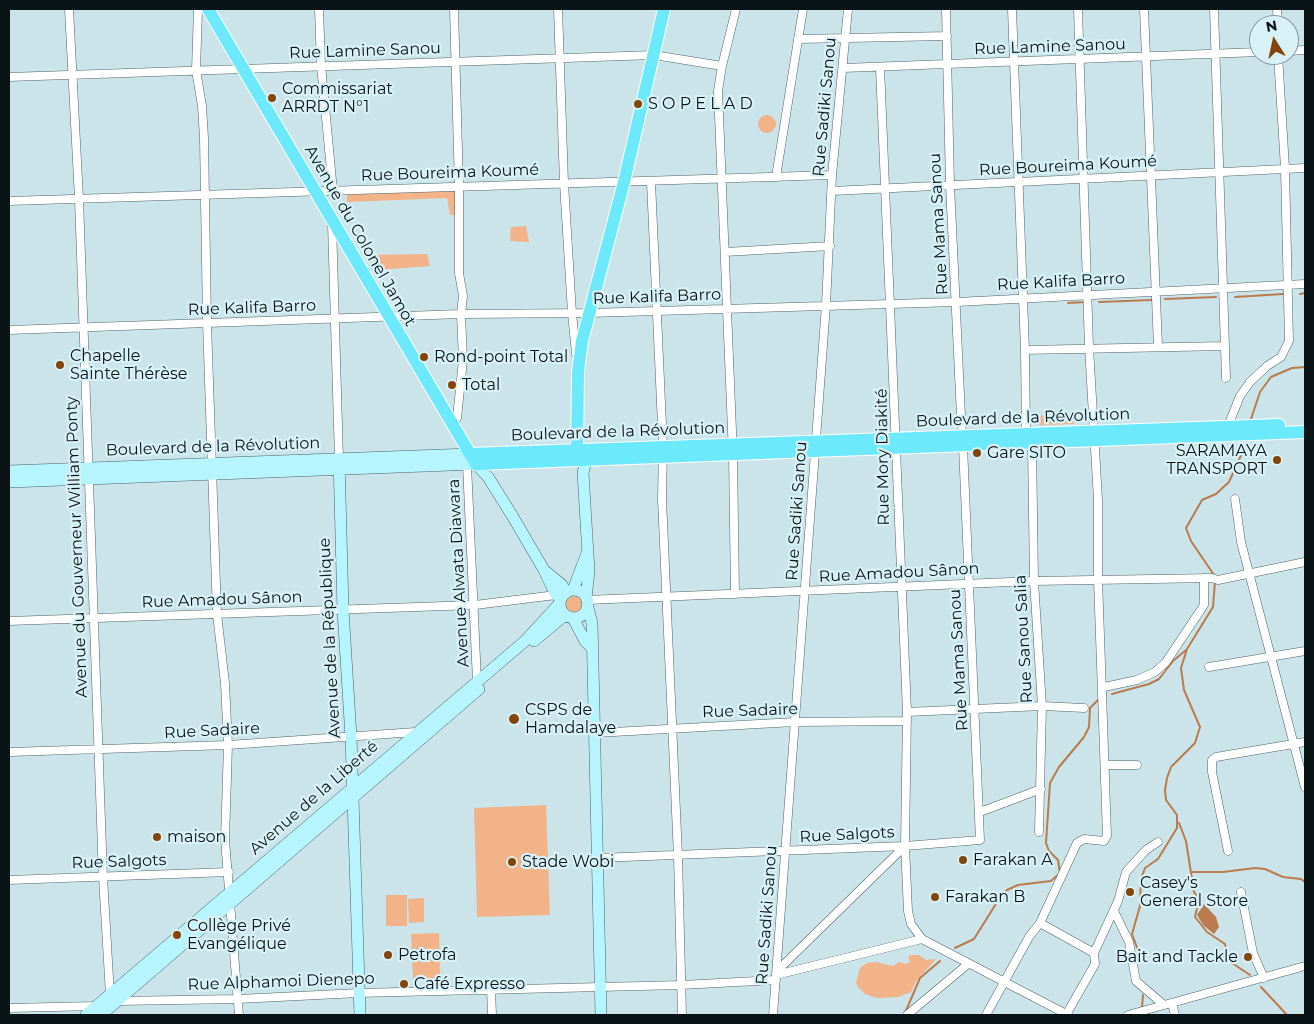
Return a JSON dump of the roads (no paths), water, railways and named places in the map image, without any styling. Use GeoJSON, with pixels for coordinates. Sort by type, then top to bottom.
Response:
{"type":"FeatureCollection","features":[{"type":"Feature","properties":{"kind":"main road","name":"Avenue du Colonel Jamot"},"geometry":{"type":"LineString","coordinates":[[208,9],[323,191],[332,215],[476,460],[544,570],[562,585],[563,596]]}},
{"type":"Feature","properties":{"kind":"main road","name":"Avenue du Colonel Jamot"},"geometry":{"type":"LineString","coordinates":[[215,9],[247,70]]}},
{"type":"Feature","properties":{"kind":"main road"},"geometry":{"type":"LineString","coordinates":[[658,55],[664,9]]}},
{"type":"Feature","properties":{"kind":"main road"},"geometry":{"type":"LineString","coordinates":[[569,616],[584,613],[587,601],[589,571],[581,459],[578,372],[658,55],[672,9]]}},
{"type":"Feature","properties":{"kind":"main road"},"geometry":{"type":"LineString","coordinates":[[581,459],[586,372],[593,313]]}},
{"type":"Feature","properties":{"kind":"main road"},"geometry":{"type":"LineString","coordinates":[[1226,431],[1305,424]]}},
{"type":"Feature","properties":{"kind":"main road"},"geometry":{"type":"LineString","coordinates":[[1226,431],[1305,432]]}},
{"type":"Feature","properties":{"kind":"main road","name":"Boulevard de la Révolution"},"geometry":{"type":"LineString","coordinates":[[9,482],[88,474],[214,468],[339,463],[581,459],[663,452],[1226,431]]}},
{"type":"Feature","properties":{"kind":"main road","name":"Avenue de la République"},"geometry":{"type":"LineString","coordinates":[[339,463],[343,610],[351,737],[360,1015]]}},
{"type":"Feature","properties":{"kind":"main road","name":"Boulevard de la Révolution"},"geometry":{"type":"LineString","coordinates":[[9,471],[88,474]]}},
{"type":"Feature","properties":{"kind":"main road"},"geometry":{"type":"LineString","coordinates":[[588,552],[563,596],[561,610],[569,616],[585,641],[593,649]]}},
{"type":"Feature","properties":{"kind":"main road"},"geometry":{"type":"LineString","coordinates":[[563,596],[579,591],[587,601],[592,623],[601,1015]]}},
{"type":"Feature","properties":{"kind":"main road","name":"Avenue de la Liberté"},"geometry":{"type":"LineString","coordinates":[[352,793],[416,732],[525,641],[563,596]]}},
{"type":"Feature","properties":{"kind":"main road","name":"Avenue de la Liberté"},"geometry":{"type":"LineString","coordinates":[[86,1015],[102,1012],[114,998],[352,793],[569,616]]}},
{"type":"Feature","properties":{"kind":"street","name":"Avenue du Gouverneur William Ponty"},"geometry":{"type":"LineString","coordinates":[[69,9],[79,199],[103,876],[114,998]]}},
{"type":"Feature","properties":{"kind":"street"},"geometry":{"type":"LineString","coordinates":[[198,9],[196,70],[202,106],[217,614],[228,745],[225,840],[230,872],[239,1015]]}},
{"type":"Feature","properties":{"kind":"street"},"geometry":{"type":"LineString","coordinates":[[320,9],[323,191]]}},
{"type":"Feature","properties":{"kind":"street"},"geometry":{"type":"LineString","coordinates":[[454,9],[459,187],[458,274],[463,296],[461,314],[463,360],[454,421]]}},
{"type":"Feature","properties":{"kind":"street"},"geometry":{"type":"LineString","coordinates":[[558,9],[564,183],[572,313],[578,372]]}},
{"type":"Feature","properties":{"kind":"street"},"geometry":{"type":"LineString","coordinates":[[735,594],[733,449],[718,91],[736,9]]}},
{"type":"Feature","properties":{"kind":"street"},"geometry":{"type":"LineString","coordinates":[[776,177],[804,9]]}},
{"type":"Feature","properties":{"kind":"street","name":"Rue Sadiki Sanou"},"geometry":{"type":"LineString","coordinates":[[774,1015],[826,305],[832,174],[848,9]]}},
{"type":"Feature","properties":{"kind":"street","name":"Rue Mama Sanou"},"geometry":{"type":"LineString","coordinates":[[946,9],[950,185],[981,837],[978,841]]}},
{"type":"Feature","properties":{"kind":"street","name":"Rue Sanou Salia"},"geometry":{"type":"LineString","coordinates":[[1012,9],[1034,581],[1042,706],[1040,832]]}},
{"type":"Feature","properties":{"kind":"street"},"geometry":{"type":"LineString","coordinates":[[986,1015],[1006,983],[1029,937],[1040,923],[1077,843],[1084,838],[1102,841],[1107,838],[1104,687],[1098,579],[1098,500],[1089,347],[1078,9]]}},
{"type":"Feature","properties":{"kind":"street"},"geometry":{"type":"LineString","coordinates":[[1144,9],[1153,176],[1158,346]]}},
{"type":"Feature","properties":{"kind":"street"},"geometry":{"type":"LineString","coordinates":[[1214,9],[1226,378]]}},
{"type":"Feature","properties":{"kind":"street"},"geometry":{"type":"LineString","coordinates":[[798,39],[947,36]]}},
{"type":"Feature","properties":{"kind":"street","name":"Rue Lamine Sanou"},"geometry":{"type":"LineString","coordinates":[[843,68],[1146,58],[1249,52]]}},
{"type":"Feature","properties":{"kind":"street","name":"Rue Lamine Sanou"},"geometry":{"type":"LineString","coordinates":[[9,77],[658,55],[722,66]]}},
{"type":"Feature","properties":{"kind":"street"},"geometry":{"type":"LineString","coordinates":[[1226,431],[1240,396],[1250,382],[1267,366],[1281,357],[1287,349],[1289,340],[1285,168],[1279,65]]}},
{"type":"Feature","properties":{"kind":"street","name":"Rue Mory Diakité"},"geometry":{"type":"LineString","coordinates":[[880,67],[891,304],[900,588],[907,712],[905,846],[908,911],[915,931],[922,939]]}},
{"type":"Feature","properties":{"kind":"street","name":"Rue Boureima Koumé"},"geometry":{"type":"LineString","coordinates":[[832,191],[1305,168]]}},
{"type":"Feature","properties":{"kind":"street","name":"Rue Boureima Koumé"},"geometry":{"type":"LineString","coordinates":[[9,201],[564,183],[651,182],[832,174]]}},
{"type":"Feature","properties":{"kind":"street"},"geometry":{"type":"LineString","coordinates":[[651,182],[655,311],[663,452],[662,499],[668,598],[682,1015]]}},
{"type":"Feature","properties":{"kind":"street"},"geometry":{"type":"LineString","coordinates":[[332,215],[339,463]]}},
{"type":"Feature","properties":{"kind":"street"},"geometry":{"type":"LineString","coordinates":[[725,252],[830,246]]}},
{"type":"Feature","properties":{"kind":"street","name":"Rue Kalifa Barro"},"geometry":{"type":"LineString","coordinates":[[9,330],[392,318],[461,314],[593,313],[957,302],[1305,284]]}},
{"type":"Feature","properties":{"kind":"street"},"geometry":{"type":"LineString","coordinates":[[1026,350],[1089,347],[1225,346]]}},
{"type":"Feature","properties":{"kind":"street","name":"Avenue Alwata Diawara"},"geometry":{"type":"LineString","coordinates":[[476,460],[475,605],[477,680]]}},
{"type":"Feature","properties":{"kind":"street"},"geometry":{"type":"LineString","coordinates":[[1235,500],[1239,534],[1305,787]]}},
{"type":"Feature","properties":{"kind":"street","name":"Rue Amadou Sânon"},"geometry":{"type":"LineString","coordinates":[[587,601],[1034,581],[1211,579],[1250,574],[1305,562]]}},
{"type":"Feature","properties":{"kind":"street"},"geometry":{"type":"LineString","coordinates":[[1104,687],[1137,680],[1155,672],[1166,662],[1204,605],[1211,579]]}},
{"type":"Feature","properties":{"kind":"street","name":"Rue Amadou Sânon"},"geometry":{"type":"LineString","coordinates":[[9,621],[475,605],[563,596]]}},
{"type":"Feature","properties":{"kind":"street"},"geometry":{"type":"LineString","coordinates":[[1209,667],[1305,651]]}},
{"type":"Feature","properties":{"kind":"street"},"geometry":{"type":"LineString","coordinates":[[907,712],[1042,706],[1084,708]]}},
{"type":"Feature","properties":{"kind":"street","name":"Rue Sadaire"},"geometry":{"type":"LineString","coordinates":[[595,733],[672,727],[795,722],[907,721]]}},
{"type":"Feature","properties":{"kind":"street","name":"Rue Sadaire"},"geometry":{"type":"LineString","coordinates":[[9,752],[228,745],[416,732]]}},
{"type":"Feature","properties":{"kind":"street"},"geometry":{"type":"LineString","coordinates":[[1228,851],[1211,767],[1212,760],[1216,757],[1305,742]]}},
{"type":"Feature","properties":{"kind":"street"},"geometry":{"type":"LineString","coordinates":[[1106,766],[1137,765]]}},
{"type":"Feature","properties":{"kind":"street"},"geometry":{"type":"LineString","coordinates":[[980,812],[1041,789]]}},
{"type":"Feature","properties":{"kind":"street","name":"Rue Salgots"},"geometry":{"type":"LineString","coordinates":[[598,858],[786,852],[978,841]]}},
{"type":"Feature","properties":{"kind":"street"},"geometry":{"type":"LineString","coordinates":[[922,939],[1067,1015],[1094,964],[1094,953],[1114,910],[1126,872],[1146,850],[1158,842]]}},
{"type":"Feature","properties":{"kind":"street"},"geometry":{"type":"LineString","coordinates":[[776,975],[905,846]]}},
{"type":"Feature","properties":{"kind":"street","name":"Rue Salgots"},"geometry":{"type":"LineString","coordinates":[[9,880],[230,872]]}},
{"type":"Feature","properties":{"kind":"street"},"geometry":{"type":"LineString","coordinates":[[1242,892],[1253,953],[1264,978]]}},
{"type":"Feature","properties":{"kind":"street"},"geometry":{"type":"LineString","coordinates":[[1114,910],[1129,942],[1136,981],[1168,1004],[1175,1015]]}},
{"type":"Feature","properties":{"kind":"street"},"geometry":{"type":"LineString","coordinates":[[1040,923],[1094,953]]}},
{"type":"Feature","properties":{"kind":"street","name":"Rue Alphamoi Dienepo"},"geometry":{"type":"LineString","coordinates":[[114,998],[238,998],[359,992],[681,985],[776,975],[922,939]]}},
{"type":"Feature","properties":{"kind":"street"},"geometry":{"type":"LineString","coordinates":[[907,1015],[968,964]]}},
{"type":"Feature","properties":{"kind":"street"},"geometry":{"type":"LineString","coordinates":[[1128,1015],[1305,966]]}},
{"type":"Feature","properties":{"kind":"street"},"geometry":{"type":"LineString","coordinates":[[491,990],[492,1015]]}},
{"type":"Feature","properties":{"kind":"street"},"geometry":{"type":"LineString","coordinates":[[9,1008],[102,1012]]}},
{"type":"Feature","properties":{"kind":"waterway"},"geometry":{"type":"LineString","coordinates":[[1300,294],[1305,293]]}},
{"type":"Feature","properties":{"kind":"waterway"},"geometry":{"type":"LineString","coordinates":[[1235,297],[1283,294]]}},
{"type":"Feature","properties":{"kind":"waterway"},"geometry":{"type":"LineString","coordinates":[[1165,299],[1216,297]]}},
{"type":"Feature","properties":{"kind":"waterway"},"geometry":{"type":"LineString","coordinates":[[1099,302],[1152,300]]}},
{"type":"Feature","properties":{"kind":"waterway"},"geometry":{"type":"LineString","coordinates":[[1068,303],[1085,302]]}},
{"type":"Feature","properties":{"kind":"waterway"},"geometry":{"type":"LineString","coordinates":[[1251,419],[1260,392],[1271,377],[1292,368],[1305,367]]}},
{"type":"Feature","properties":{"kind":"waterway"},"geometry":{"type":"LineString","coordinates":[[1214,575],[1191,541],[1186,528],[1202,500],[1216,494],[1229,482],[1242,453]]}},
{"type":"Feature","properties":{"kind":"waterway"},"geometry":{"type":"LineString","coordinates":[[1142,961],[1132,934],[1140,906],[1141,879],[1145,868],[1158,859],[1177,828],[1177,815],[1166,800],[1167,778],[1171,767],[1195,743],[1200,727],[1184,690],[1181,668],[1187,649],[1213,607],[1215,582]]}},
{"type":"Feature","properties":{"kind":"waterway"},"geometry":{"type":"LineString","coordinates":[[1112,694],[1149,684],[1159,679],[1173,661],[1186,650]]}},
{"type":"Feature","properties":{"kind":"waterway"},"geometry":{"type":"LineString","coordinates":[[955,948],[974,939],[999,899],[1007,890],[1018,885],[1051,881],[1060,873],[1058,860],[1049,851],[1046,843],[1050,783],[1059,767],[1084,737],[1089,727],[1090,708],[1099,699]]}},
{"type":"Feature","properties":{"kind":"waterway"},"geometry":{"type":"LineString","coordinates":[[1179,823],[1186,841],[1194,892],[1199,900],[1195,917],[1207,932],[1225,944],[1229,961],[1250,975]]}},
{"type":"Feature","properties":{"kind":"waterway"},"geometry":{"type":"LineString","coordinates":[[1192,872],[1223,872],[1255,868],[1265,869],[1283,877],[1301,879],[1305,882]]}},
{"type":"Feature","properties":{"kind":"waterway"},"geometry":{"type":"LineString","coordinates":[[905,1013],[920,978],[940,961]]}},
{"type":"Feature","properties":{"kind":"waterway"},"geometry":{"type":"LineString","coordinates":[[1261,987],[1287,1015]]}},
{"type":"Feature","properties":{"kind":"waterway"},"geometry":{"type":"LineString","coordinates":[[1142,1008],[1143,995]]}},
{"type":"Feature","properties":{"kind":"place","name":"Commissariat ARRDT N°1"},"geometry":{"type":"Point","coordinates":[272,98]}},
{"type":"Feature","properties":{"kind":"place","name":"S O P E L A D"},"geometry":{"type":"Point","coordinates":[638,104]}},
{"type":"Feature","properties":{"kind":"place","name":"Rond-point Total"},"geometry":{"type":"Point","coordinates":[424,357]}},
{"type":"Feature","properties":{"kind":"place","name":"Chapelle Sainte Thérèse"},"geometry":{"type":"Point","coordinates":[60,365]}},
{"type":"Feature","properties":{"kind":"place","name":"Total"},"geometry":{"type":"Point","coordinates":[452,385]}},
{"type":"Feature","properties":{"kind":"place","name":"Gare SITO"},"geometry":{"type":"Point","coordinates":[977,453]}},
{"type":"Feature","properties":{"kind":"place","name":"SARAMAYA TRANSPORT"},"geometry":{"type":"Point","coordinates":[1277,460]}},
{"type":"Feature","properties":{"kind":"place","name":"CSPS de Hamdalaye"},"geometry":{"type":"Point","coordinates":[514,719]}},
{"type":"Feature","properties":{"kind":"place","name":"maison"},"geometry":{"type":"Point","coordinates":[157,837]}},
{"type":"Feature","properties":{"kind":"place","name":"Farakan A"},"geometry":{"type":"Point","coordinates":[963,860]}},
{"type":"Feature","properties":{"kind":"place","name":"Stade Wobi"},"geometry":{"type":"Point","coordinates":[512,862]}},
{"type":"Feature","properties":{"kind":"place","name":"Casey's General Store"},"geometry":{"type":"Point","coordinates":[1130,892]}},
{"type":"Feature","properties":{"kind":"place","name":"Farakan B"},"geometry":{"type":"Point","coordinates":[935,897]}},
{"type":"Feature","properties":{"kind":"place","name":"Collège Privé Evangélique"},"geometry":{"type":"Point","coordinates":[177,935]}},
{"type":"Feature","properties":{"kind":"place","name":"Petrofa"},"geometry":{"type":"Point","coordinates":[388,955]}},
{"type":"Feature","properties":{"kind":"place","name":"Bait and Tackle"},"geometry":{"type":"Point","coordinates":[1248,957]}},
{"type":"Feature","properties":{"kind":"place","name":"Café Expresso"},"geometry":{"type":"Point","coordinates":[404,984]}}]}
